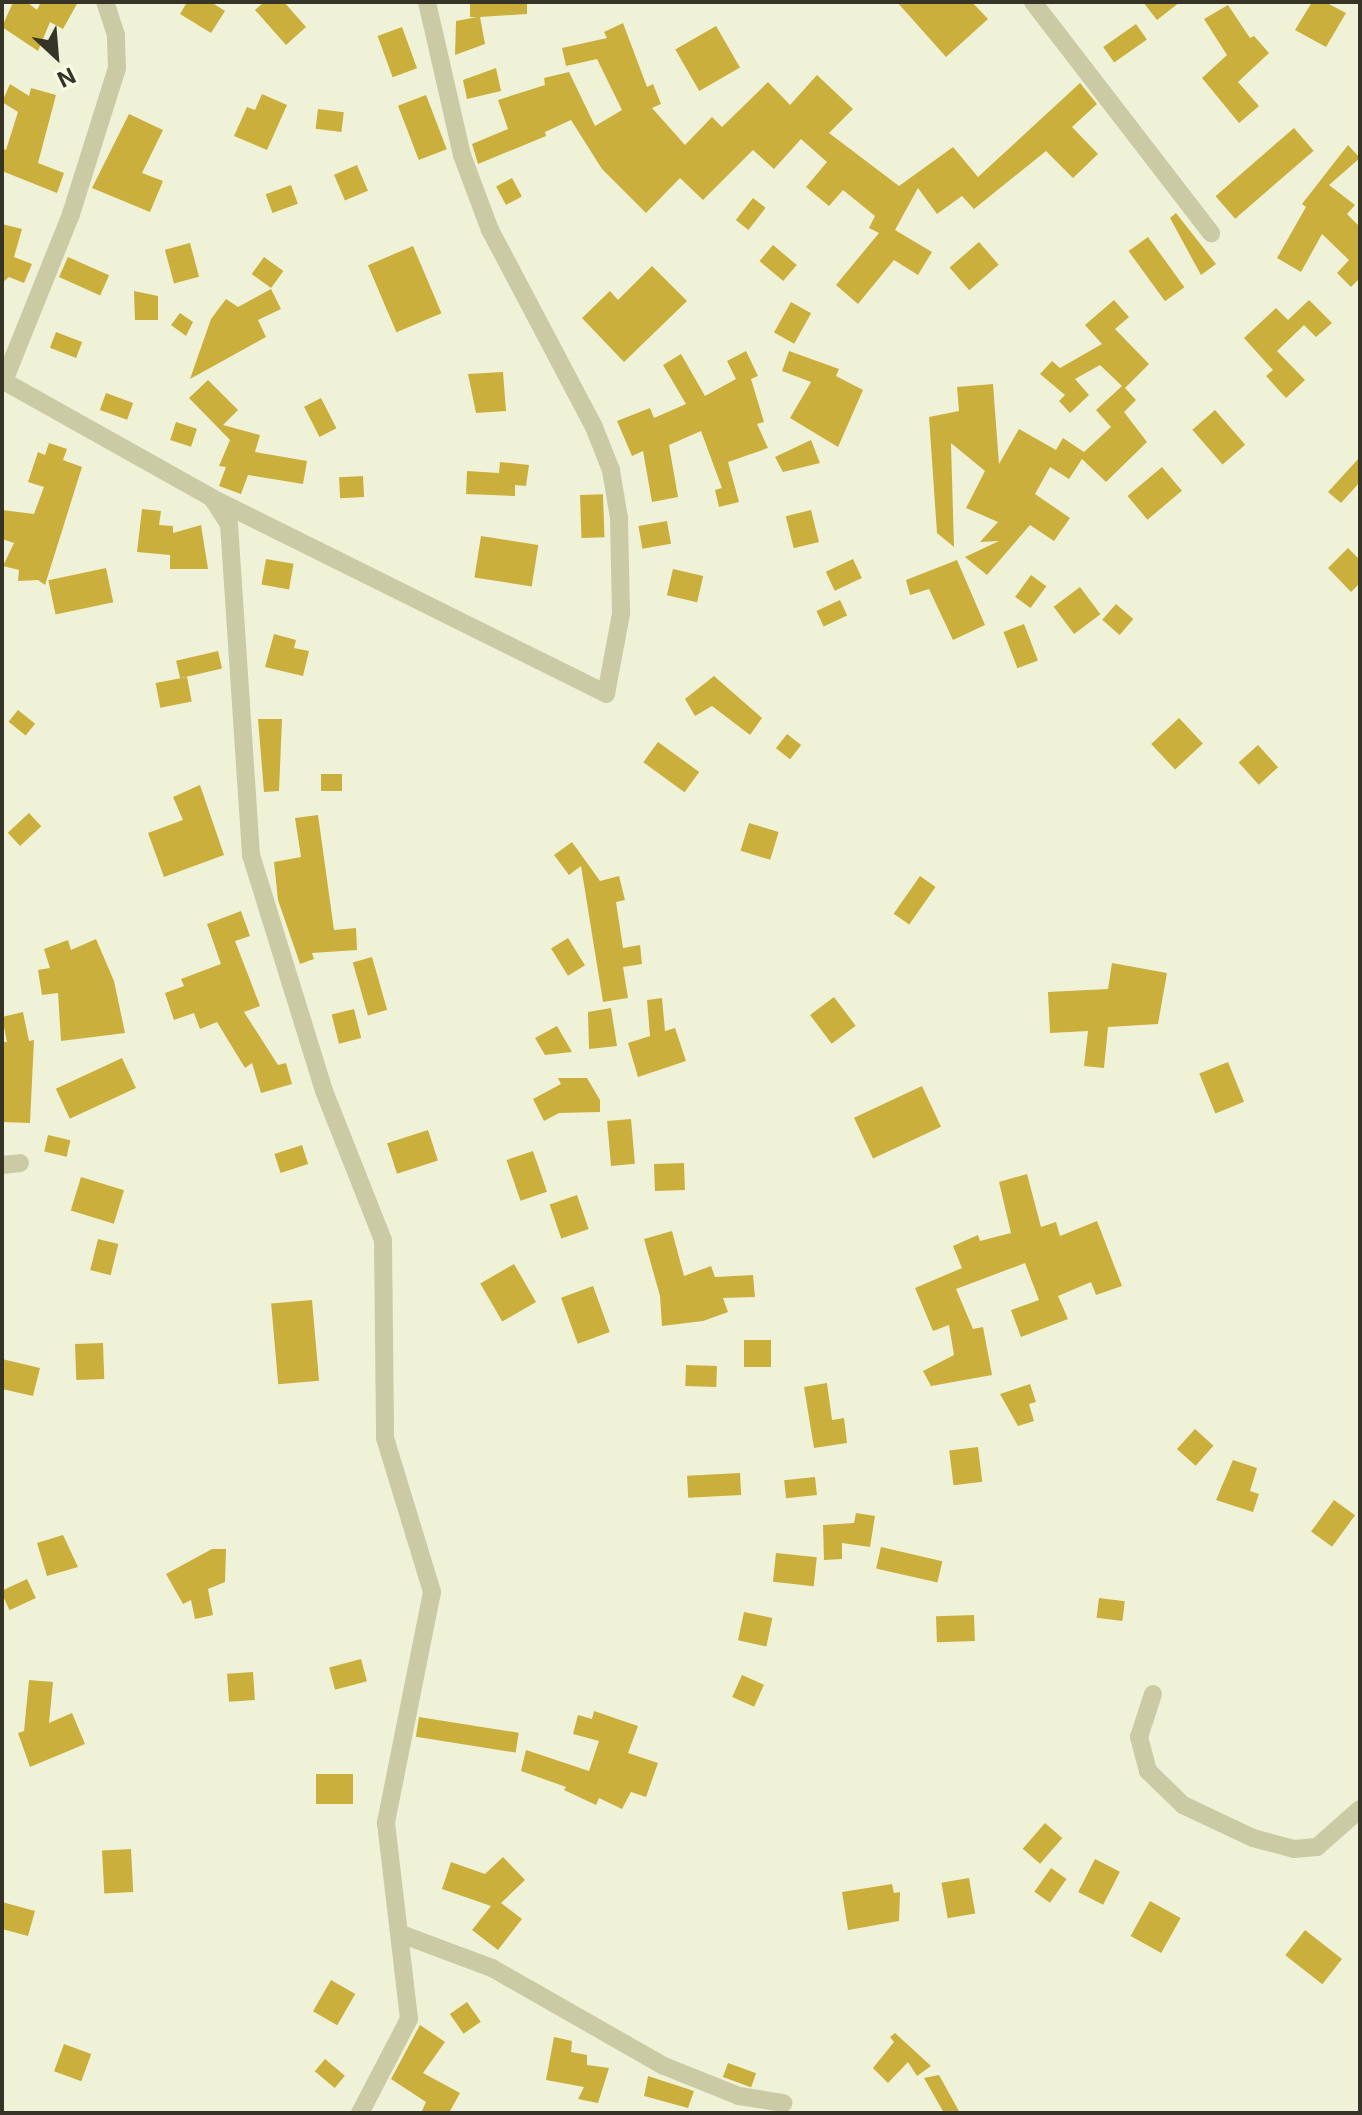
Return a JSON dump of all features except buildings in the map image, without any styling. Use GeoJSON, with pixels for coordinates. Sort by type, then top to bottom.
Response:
{"type":"FeatureCollection","features":[{"type":"Feature","properties":{"kind":"street"},"geometry":{"type":"LineString","coordinates":[[105,2],[116,35],[117,68],[71,214],[3,381],[212,498],[606,694],[621,614],[619,518],[611,470],[594,427],[490,230],[462,155],[427,2]]}},
{"type":"Feature","properties":{"kind":"street"},"geometry":{"type":"LineString","coordinates":[[1033,2],[1211,233]]}},
{"type":"Feature","properties":{"kind":"street"},"geometry":{"type":"LineString","coordinates":[[212,498],[229,524],[234,553],[251,855],[324,1091],[383,1240],[385,1438],[432,1592],[389,1789],[386,1823],[409,2019],[360,2113]]}},
{"type":"Feature","properties":{"kind":"street"},"geometry":{"type":"LineString","coordinates":[[1153,1694],[1139,1737],[1148,1771],[1183,1805],[1253,1838],[1294,1849],[1317,1847],[1360,1809]]}},
{"type":"Feature","properties":{"kind":"street"},"geometry":{"type":"LineString","coordinates":[[401,1934],[492,1968],[664,2066],[739,2096],[783,2103]]}}]}
